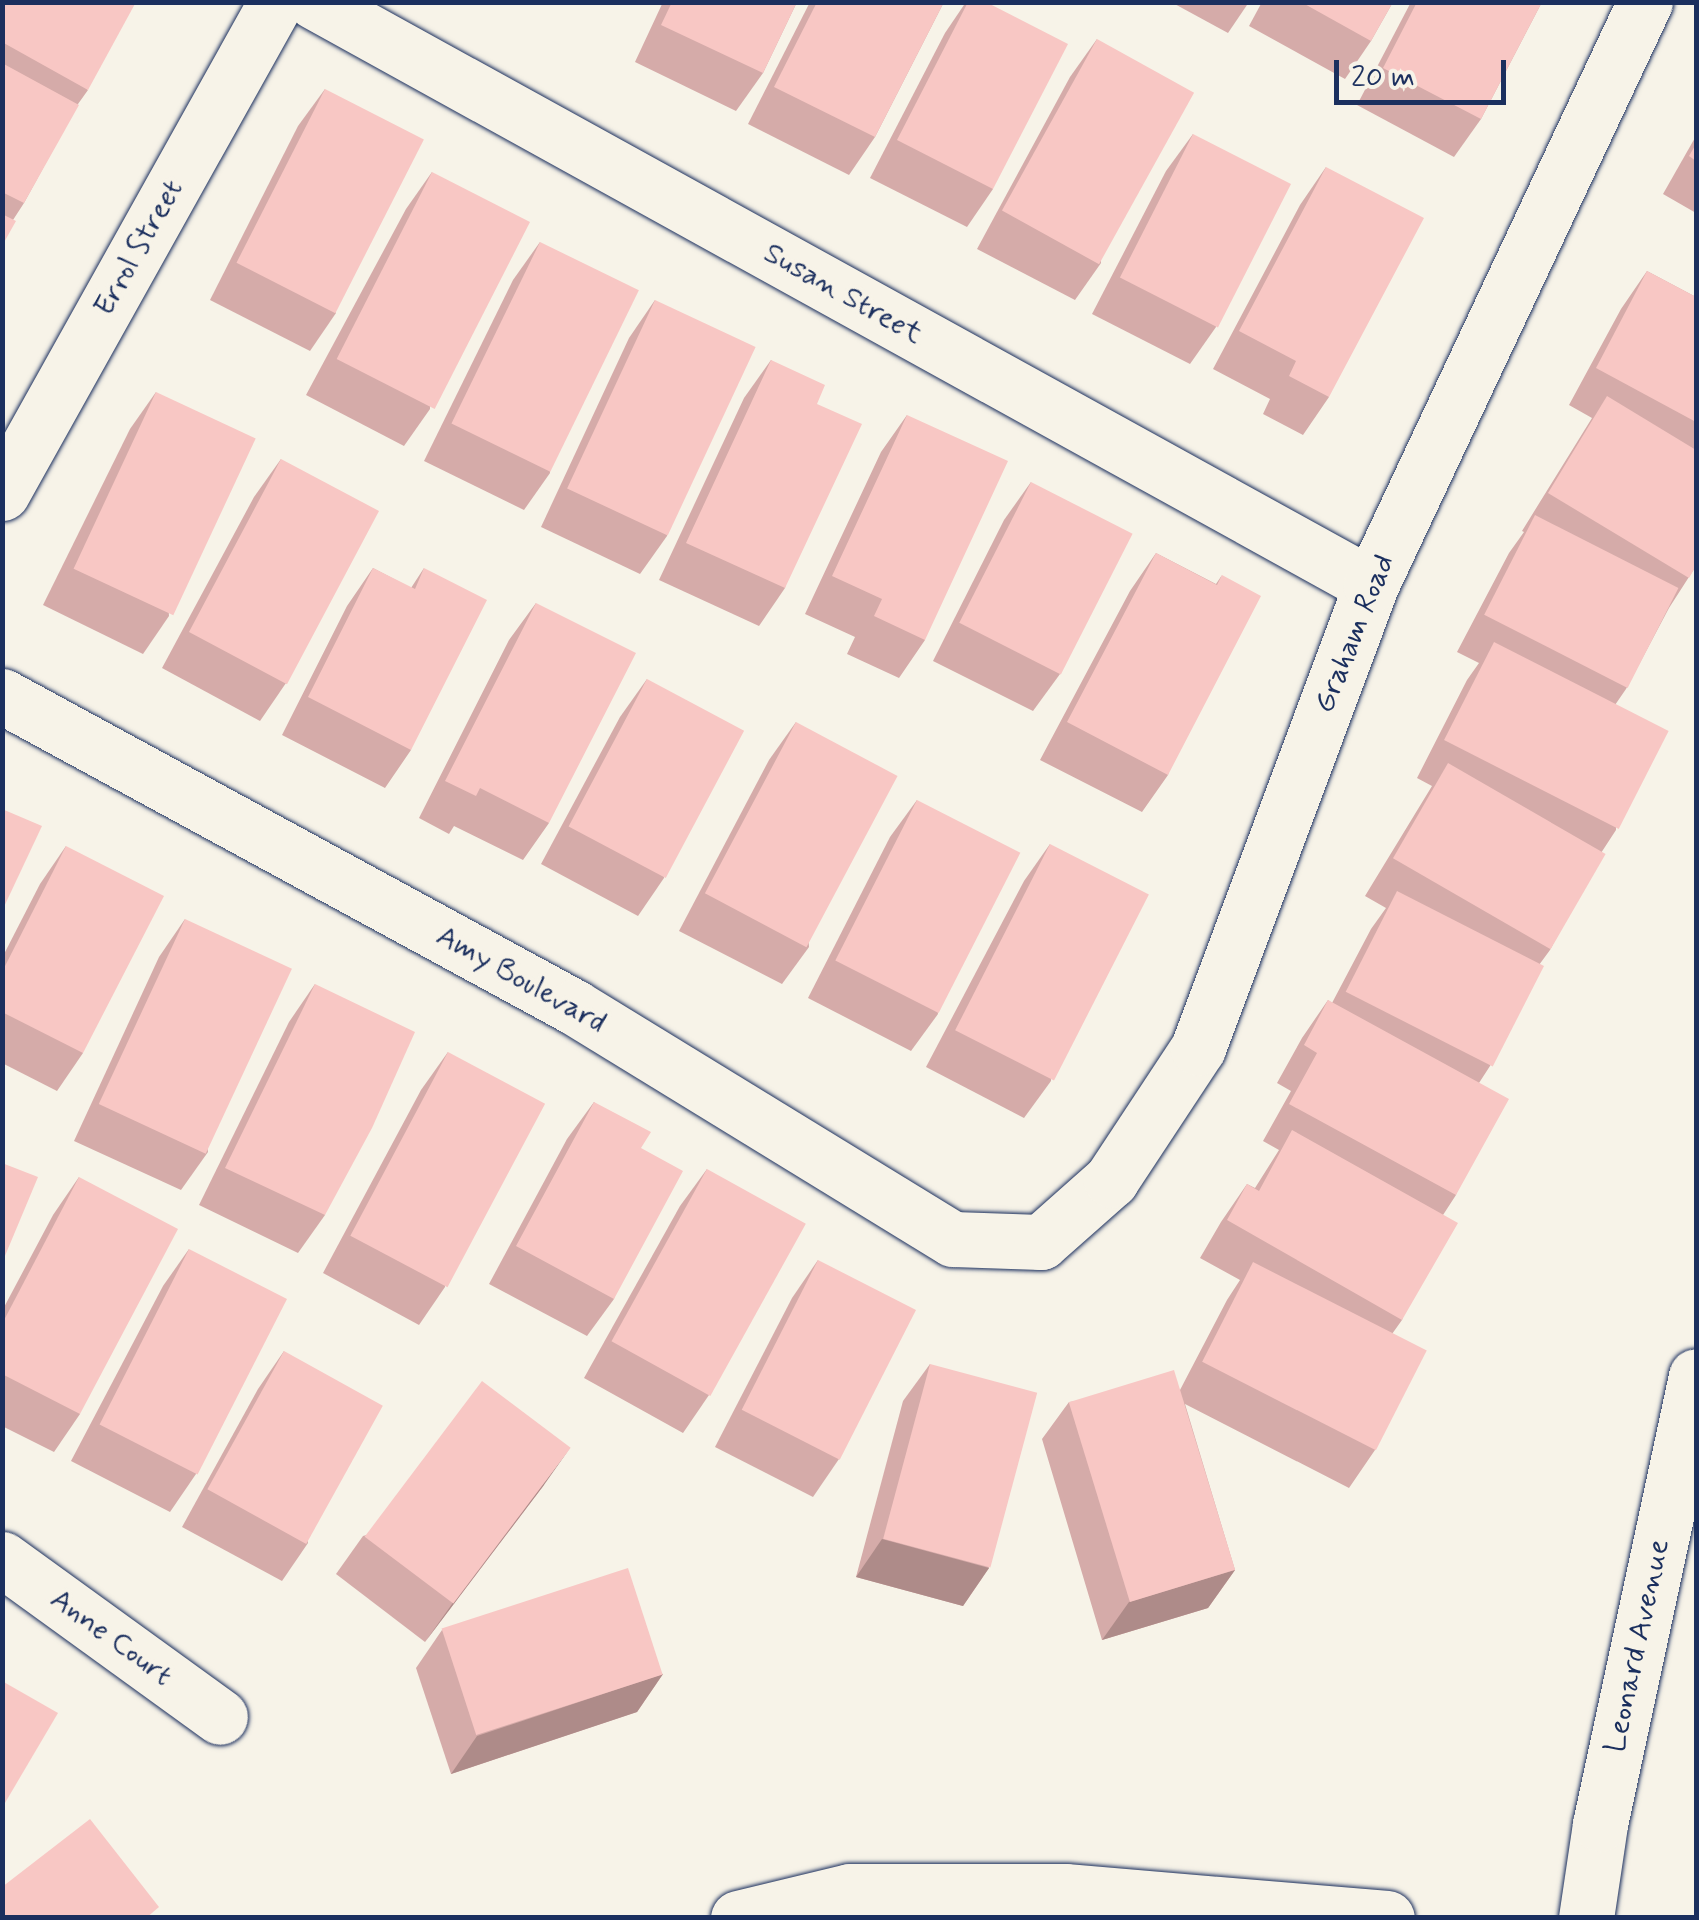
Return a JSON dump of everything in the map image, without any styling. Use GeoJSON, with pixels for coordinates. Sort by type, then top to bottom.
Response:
{"type":"FeatureCollection","features":[{"type":"Feature","properties":{"kind":"street","name":"Errol Street"},"geometry":{"type":"LineString","coordinates":[[2,493],[276,2]]}},
{"type":"Feature","properties":{"kind":"street","name":"Susan Street"},"geometry":{"type":"LineString","coordinates":[[315,2],[1371,585]]}},
{"type":"Feature","properties":{"kind":"street","name":"Graham Road"},"geometry":{"type":"LineString","coordinates":[[1040,1242],[1111,1180],[1198,1048],[1371,585],[1645,2]]}},
{"type":"Feature","properties":{"kind":"street","name":"Amy Boulevard"},"geometry":{"type":"LineString","coordinates":[[2,696],[574,1008],[953,1239],[1040,1242]]}},
{"type":"Feature","properties":{"kind":"street","name":"Leonard Avenue"},"geometry":{"type":"LineString","coordinates":[[1586,1918],[1600,1824],[1696,1376]]}},
{"type":"Feature","properties":{"kind":"street","name":"Anne Court"},"geometry":{"type":"LineString","coordinates":[[2,1560],[220,1716]]}},
{"type":"Feature","properties":{"kind":"street"},"geometry":{"type":"LineString","coordinates":[[738,1918],[852,1904],[1066,1892],[1387,1918]]}},
{"type":"Feature","properties":{"kind":"building"},"geometry":{"type":"Polygon","coordinates":[[[2,2],[136,2],[88,90],[2,42],[2,2]]]}},
{"type":"Feature","properties":{"kind":"building"},"geometry":{"type":"Polygon","coordinates":[[[672,2],[797,2],[763,73],[661,25],[672,2]]]}},
{"type":"Feature","properties":{"kind":"building"},"geometry":{"type":"Polygon","coordinates":[[[817,2],[944,2],[875,137],[774,87],[817,2]]]}},
{"type":"Feature","properties":{"kind":"building"},"geometry":{"type":"Polygon","coordinates":[[[968,2],[986,2],[1068,44],[993,189],[897,140],[968,2]]]}},
{"type":"Feature","properties":{"kind":"building"},"geometry":{"type":"Polygon","coordinates":[[[1301,2],[1393,2],[1371,41],[1301,2]]]}},
{"type":"Feature","properties":{"kind":"building"},"geometry":{"type":"Polygon","coordinates":[[[1417,2],[1542,2],[1481,119],[1383,68],[1417,2]]]}},
{"type":"Feature","properties":{"kind":"building"},"geometry":{"type":"Polygon","coordinates":[[[1097,39],[1194,93],[1099,264],[1002,210],[1097,39]]]}},
{"type":"Feature","properties":{"kind":"building"},"geometry":{"type":"Polygon","coordinates":[[[2,63],[79,105],[24,203],[2,192],[2,63]]]}},
{"type":"Feature","properties":{"kind":"building"},"geometry":{"type":"Polygon","coordinates":[[[325,89],[424,139],[335,313],[236,263],[325,89]]]}},
{"type":"Feature","properties":{"kind":"building"},"geometry":{"type":"Polygon","coordinates":[[[1193,134],[1291,184],[1218,327],[1120,277],[1193,134]]]}},
{"type":"Feature","properties":{"kind":"building"},"geometry":{"type":"Polygon","coordinates":[[[1326,167],[1424,218],[1329,397],[1289,376],[1296,361],[1239,331],[1326,167]]]}},
{"type":"Feature","properties":{"kind":"building"},"geometry":{"type":"Polygon","coordinates":[[[432,172],[530,222],[435,409],[337,359],[432,172]]]}},
{"type":"Feature","properties":{"kind":"building"},"geometry":{"type":"Polygon","coordinates":[[[2,214],[16,221],[2,246],[2,214]]]}},
{"type":"Feature","properties":{"kind":"building"},"geometry":{"type":"Polygon","coordinates":[[[540,242],[639,290],[550,472],[451,424],[540,242]]]}},
{"type":"Feature","properties":{"kind":"building"},"geometry":{"type":"Polygon","coordinates":[[[1647,271],[1696,297],[1696,422],[1596,368],[1647,271]]]}},
{"type":"Feature","properties":{"kind":"building"},"geometry":{"type":"Polygon","coordinates":[[[655,300],[756,347],[668,535],[567,489],[655,300]]]}},
{"type":"Feature","properties":{"kind":"building"},"geometry":{"type":"Polygon","coordinates":[[[771,360],[825,385],[817,404],[862,424],[785,588],[686,543],[771,360]]]}},
{"type":"Feature","properties":{"kind":"building"},"geometry":{"type":"Polygon","coordinates":[[[156,392],[256,438],[173,615],[74,569],[156,392]]]}},
{"type":"Feature","properties":{"kind":"building"},"geometry":{"type":"Polygon","coordinates":[[[1607,396],[1696,450],[1696,566],[1689,578],[1548,493],[1607,396]]]}},
{"type":"Feature","properties":{"kind":"building"},"geometry":{"type":"Polygon","coordinates":[[[907,415],[1008,461],[925,640],[874,616],[882,599],[832,576],[907,415]]]}},
{"type":"Feature","properties":{"kind":"building"},"geometry":{"type":"Polygon","coordinates":[[[281,459],[379,511],[287,684],[189,632],[281,459]]]}},
{"type":"Feature","properties":{"kind":"building"},"geometry":{"type":"Polygon","coordinates":[[[1031,482],[1133,534],[1061,675],[959,623],[1031,482]]]}},
{"type":"Feature","properties":{"kind":"building"},"geometry":{"type":"Polygon","coordinates":[[[1535,515],[1678,588],[1628,688],[1484,615],[1535,515]]]}},
{"type":"Feature","properties":{"kind":"building"},"geometry":{"type":"Polygon","coordinates":[[[1156,553],[1217,585],[1222,575],[1261,596],[1168,775],[1067,722],[1156,553]]]}},
{"type":"Feature","properties":{"kind":"building"},"geometry":{"type":"Polygon","coordinates":[[[373,568],[415,589],[424,568],[487,600],[411,750],[308,697],[373,568]]]}},
{"type":"Feature","properties":{"kind":"building"},"geometry":{"type":"Polygon","coordinates":[[[536,603],[636,653],[549,823],[480,788],[476,796],[445,781],[536,603]]]}},
{"type":"Feature","properties":{"kind":"building"},"geometry":{"type":"Polygon","coordinates":[[[1494,642],[1669,731],[1619,829],[1444,740],[1494,642]]]}},
{"type":"Feature","properties":{"kind":"building"},"geometry":{"type":"Polygon","coordinates":[[[647,679],[744,731],[666,878],[569,826],[647,679]]]}},
{"type":"Feature","properties":{"kind":"building"},"geometry":{"type":"Polygon","coordinates":[[[796,722],[898,776],[806,947],[705,893],[796,722]]]}},
{"type":"Feature","properties":{"kind":"building"},"geometry":{"type":"Polygon","coordinates":[[[1448,763],[1606,854],[1551,949],[1393,858],[1448,763]]]}},
{"type":"Feature","properties":{"kind":"building"},"geometry":{"type":"Polygon","coordinates":[[[917,800],[1020,853],[939,1013],[835,960],[917,800]]]}},
{"type":"Feature","properties":{"kind":"building"},"geometry":{"type":"Polygon","coordinates":[[[2,809],[42,826],[2,911],[2,809]]]}},
{"type":"Feature","properties":{"kind":"building"},"geometry":{"type":"Polygon","coordinates":[[[1050,844],[1149,894],[1054,1081],[955,1030],[1050,844]]]}},
{"type":"Feature","properties":{"kind":"building"},"geometry":{"type":"Polygon","coordinates":[[[66,846],[164,896],[83,1053],[2,1012],[2,972],[66,846]]]}},
{"type":"Feature","properties":{"kind":"building"},"geometry":{"type":"Polygon","coordinates":[[[1397,891],[1544,966],[1493,1067],[1346,992],[1397,891]]]}},
{"type":"Feature","properties":{"kind":"building"},"geometry":{"type":"Polygon","coordinates":[[[185,919],[292,969],[206,1154],[99,1104],[185,919]]]}},
{"type":"Feature","properties":{"kind":"building"},"geometry":{"type":"Polygon","coordinates":[[[315,984],[415,1032],[372,1128],[325,1215],[225,1168],[315,984]]]}},
{"type":"Feature","properties":{"kind":"building"},"geometry":{"type":"Polygon","coordinates":[[[1328,1000],[1509,1099],[1456,1195],[1289,1104],[1317,1053],[1304,1045],[1328,1000]]]}},
{"type":"Feature","properties":{"kind":"building"},"geometry":{"type":"Polygon","coordinates":[[[448,1052],[545,1104],[447,1287],[350,1236],[448,1052]]]}},
{"type":"Feature","properties":{"kind":"building"},"geometry":{"type":"Polygon","coordinates":[[[594,1102],[651,1132],[641,1148],[683,1171],[614,1299],[516,1246],[594,1102]]]}},
{"type":"Feature","properties":{"kind":"building"},"geometry":{"type":"Polygon","coordinates":[[[1292,1130],[1458,1223],[1402,1320],[1227,1220],[1247,1184],[1259,1191],[1292,1130]]]}},
{"type":"Feature","properties":{"kind":"building"},"geometry":{"type":"Polygon","coordinates":[[[2,1163],[38,1177],[2,1263],[2,1163]]]}},
{"type":"Feature","properties":{"kind":"building"},"geometry":{"type":"Polygon","coordinates":[[[707,1169],[806,1224],[710,1396],[611,1341],[707,1169]]]}},
{"type":"Feature","properties":{"kind":"building"},"geometry":{"type":"Polygon","coordinates":[[[79,1177],[178,1229],[80,1414],[2,1374],[2,1324],[79,1177]]]}},
{"type":"Feature","properties":{"kind":"building"},"geometry":{"type":"Polygon","coordinates":[[[189,1249],[287,1299],[198,1474],[100,1425],[189,1249]]]}},
{"type":"Feature","properties":{"kind":"building"},"geometry":{"type":"Polygon","coordinates":[[[818,1260],[916,1310],[840,1460],[742,1410],[818,1260]]]}},
{"type":"Feature","properties":{"kind":"building"},"geometry":{"type":"Polygon","coordinates":[[[1253,1262],[1427,1351],[1376,1450],[1202,1362],[1253,1262]]]}},
{"type":"Feature","properties":{"kind":"building"},"geometry":{"type":"Polygon","coordinates":[[[284,1351],[383,1406],[306,1544],[207,1489],[284,1351]]]}},
{"type":"Feature","properties":{"kind":"building"},"geometry":{"type":"Polygon","coordinates":[[[930,1364],[1037,1393],[990,1568],[883,1539],[930,1364]]]}},
{"type":"Feature","properties":{"kind":"building"},"geometry":{"type":"Polygon","coordinates":[[[1174,1370],[1235,1570],[1130,1602],[1069,1402],[1174,1370]]]}},
{"type":"Feature","properties":{"kind":"building"},"geometry":{"type":"Polygon","coordinates":[[[482,1381],[571,1448],[453,1604],[365,1537],[482,1381]]]}},
{"type":"Feature","properties":{"kind":"building"},"geometry":{"type":"Polygon","coordinates":[[[628,1568],[663,1675],[476,1735],[442,1629],[628,1568]]]}},
{"type":"Feature","properties":{"kind":"building"},"geometry":{"type":"Polygon","coordinates":[[[2,1681],[58,1713],[2,1808],[2,1681]]]}},
{"type":"Feature","properties":{"kind":"building"},"geometry":{"type":"Polygon","coordinates":[[[90,1819],[159,1907],[146,1918],[2,1918],[2,1887],[90,1819]]]}}]}
